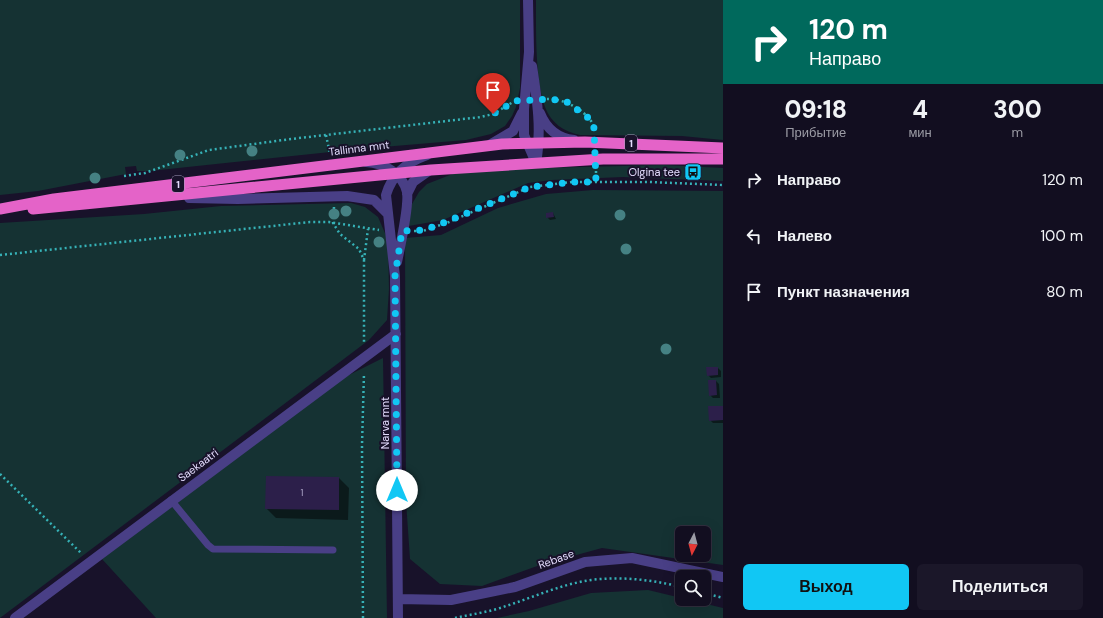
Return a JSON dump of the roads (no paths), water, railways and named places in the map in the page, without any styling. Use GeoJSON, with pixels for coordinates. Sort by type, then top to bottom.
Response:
{"type":"FeatureCollection","features":[{"type":"Feature","properties":{"kind":"highway","name":"Tallinna mnt"},"geometry":{"type":"LineString","coordinates":[[0,210],[54,199],[484,146],[590,142],[723,148]]}},
{"type":"Feature","properties":{"kind":"highway","name":"Tallinna mnt"},"geometry":{"type":"LineString","coordinates":[[0,210],[164,197],[431,170],[596,159],[723,159]]}},
{"type":"Feature","properties":{"kind":"street"},"geometry":{"type":"LineString","coordinates":[[528,0],[529,52],[524,105],[524,135],[526,144],[536,163]]}},
{"type":"Feature","properties":{"kind":"street"},"geometry":{"type":"LineString","coordinates":[[529,52],[538,104],[539,143],[536,163]]}},
{"type":"Feature","properties":{"kind":"street"},"geometry":{"type":"LineString","coordinates":[[538,104],[544,122],[556,135],[568,139],[590,142]]}},
{"type":"Feature","properties":{"kind":"street"},"geometry":{"type":"LineString","coordinates":[[484,146],[505,138],[513,131],[524,105]]}},
{"type":"Feature","properties":{"kind":"street","name":"Narva mnt"},"geometry":{"type":"LineString","coordinates":[[398,618],[395,276],[386,195],[389,184],[397,174],[412,162],[443,151]]}},
{"type":"Feature","properties":{"kind":"street"},"geometry":{"type":"LineString","coordinates":[[357,161],[380,165],[397,174],[404,182],[407,194]]}},
{"type":"Feature","properties":{"kind":"street"},"geometry":{"type":"LineString","coordinates":[[407,194],[413,182],[431,170]]}},
{"type":"Feature","properties":{"kind":"street","name":"Narva mnt"},"geometry":{"type":"LineString","coordinates":[[395,276],[407,194]]}},
{"type":"Feature","properties":{"kind":"street"},"geometry":{"type":"LineString","coordinates":[[164,197],[238,199],[347,196],[374,200],[388,214]]}},
{"type":"Feature","properties":{"kind":"street","name":"Saekaatri"},"geometry":{"type":"LineString","coordinates":[[15,618],[364,356],[396,334]]}},
{"type":"Feature","properties":{"kind":"street","name":"Rebase"},"geometry":{"type":"LineString","coordinates":[[398,599],[451,600],[515,587],[585,562],[632,558],[723,576]]}},
{"type":"Feature","properties":{"kind":"lane"},"geometry":{"type":"LineString","coordinates":[[171,500],[208,545],[213,548],[333,550]]}},
{"type":"Feature","properties":{"kind":"place","name":"Olgina tee"},"geometry":{"type":"Point","coordinates":[693,172]}}]}
